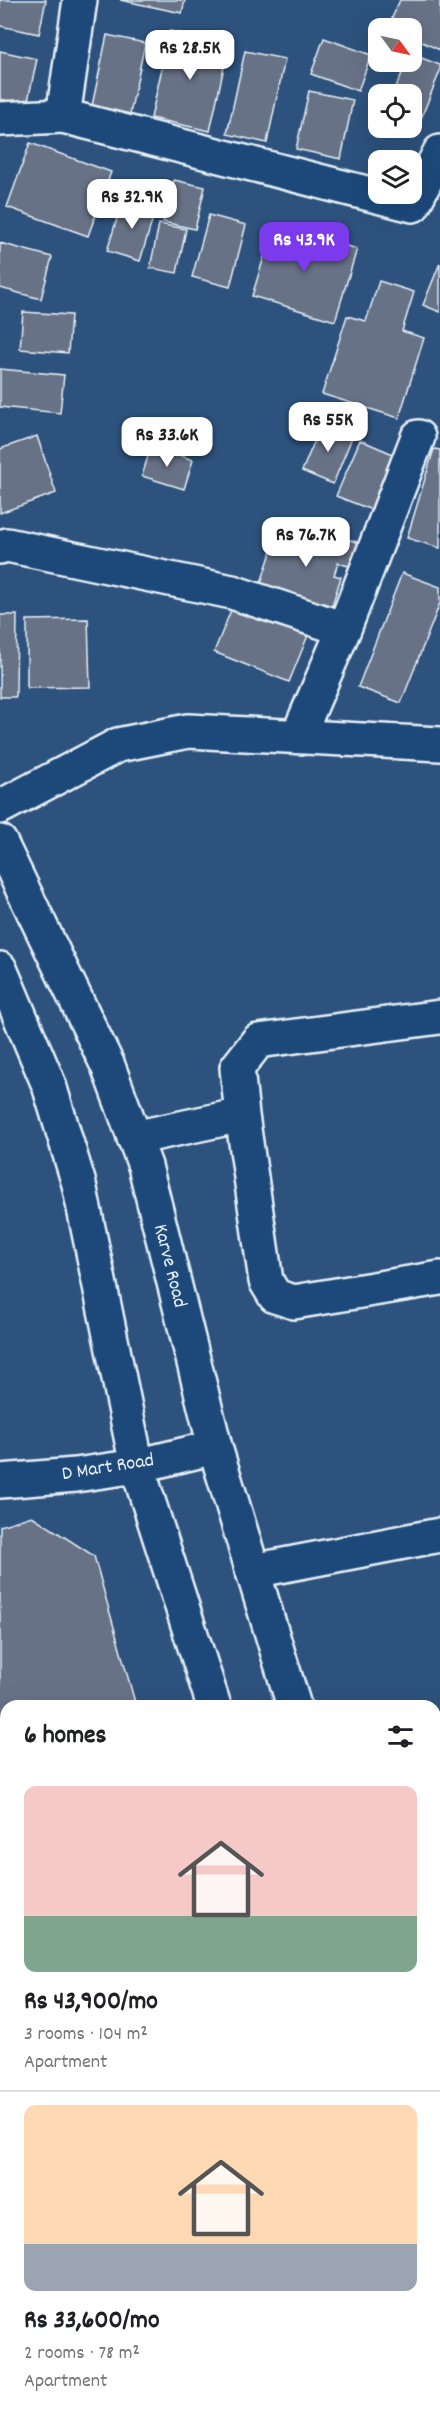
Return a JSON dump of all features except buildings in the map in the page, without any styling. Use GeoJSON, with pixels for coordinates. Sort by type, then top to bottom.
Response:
{"type":"FeatureCollection","features":[{"type":"Feature","properties":{"kind":"street"},"geometry":{"type":"LineString","coordinates":[[63,116],[80,0]]}},
{"type":"Feature","properties":{"kind":"street"},"geometry":{"type":"LineString","coordinates":[[0,119],[63,116],[413,205],[440,152]]}},
{"type":"Feature","properties":{"kind":"street"},"geometry":{"type":"LineString","coordinates":[[298,736],[344,629],[418,437]]}},
{"type":"Feature","properties":{"kind":"street"},"geometry":{"type":"LineString","coordinates":[[0,547],[7,545],[232,592],[344,629]]}},
{"type":"Feature","properties":{"kind":"street"},"geometry":{"type":"LineString","coordinates":[[0,807],[118,745],[188,731],[440,744]]}},
{"type":"Feature","properties":{"kind":"street","name":"Karve Road"},"geometry":{"type":"LineString","coordinates":[[0,842],[108,1066],[145,1166],[215,1447],[292,1700]]}},
{"type":"Feature","properties":{"kind":"street"},"geometry":{"type":"LineString","coordinates":[[0,969],[49,1085],[79,1184],[137,1466],[211,1700]]}},
{"type":"Feature","properties":{"kind":"street"},"geometry":{"type":"LineString","coordinates":[[440,1017],[258,1041],[237,1068],[266,1281],[275,1296],[294,1302],[440,1278]]}},
{"type":"Feature","properties":{"kind":"street"},"geometry":{"type":"LineString","coordinates":[[134,1138],[242,1115]]}},
{"type":"Feature","properties":{"kind":"street","name":"D Mart Road"},"geometry":{"type":"LineString","coordinates":[[0,1481],[137,1466],[215,1447]]}},
{"type":"Feature","properties":{"kind":"street"},"geometry":{"type":"LineString","coordinates":[[253,1571],[440,1535]]}}]}
